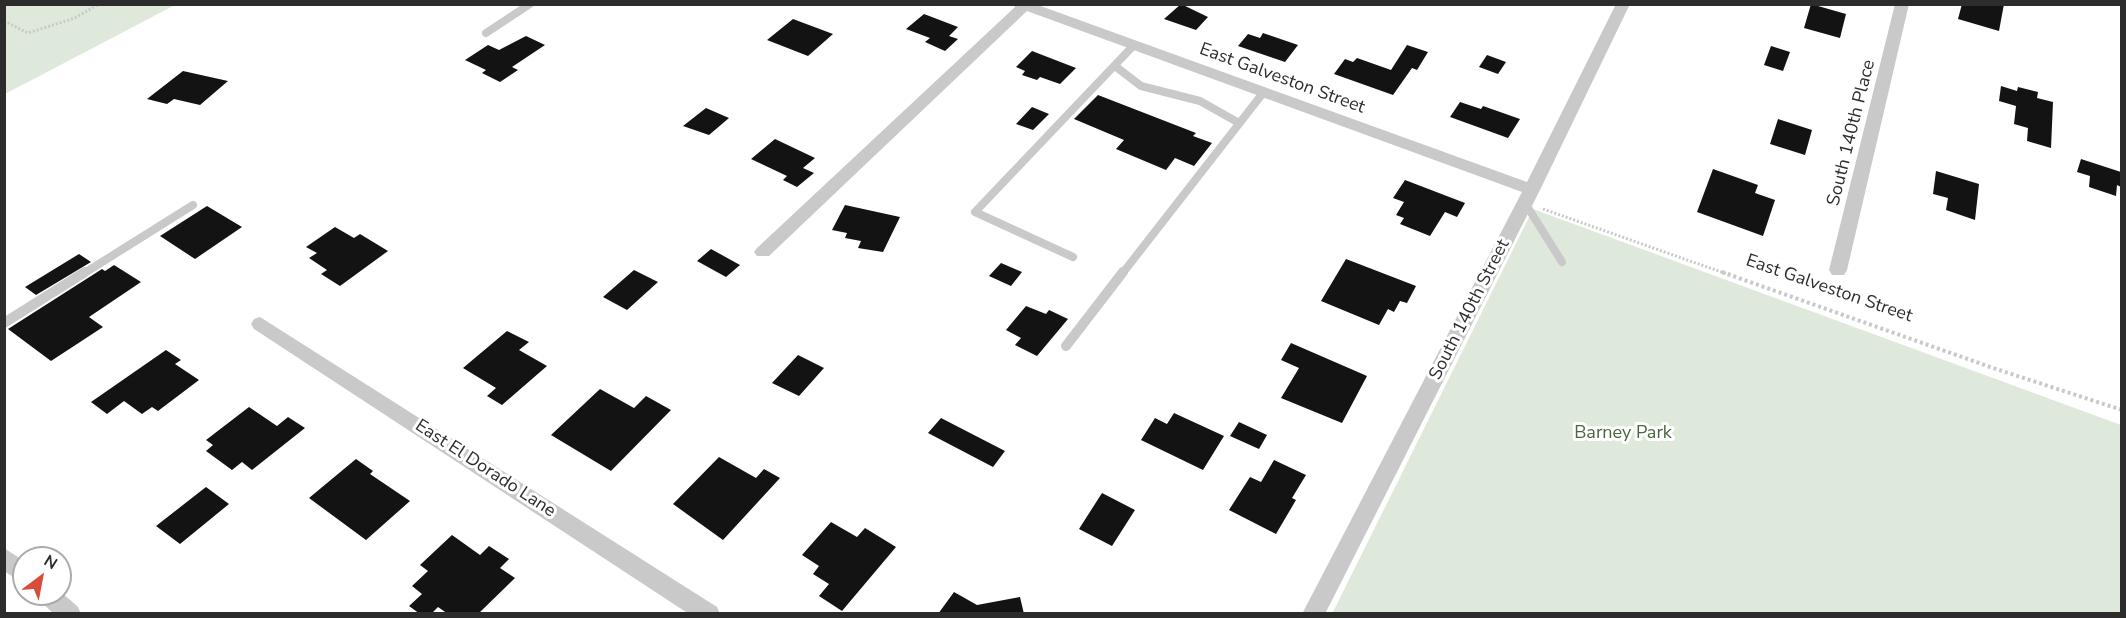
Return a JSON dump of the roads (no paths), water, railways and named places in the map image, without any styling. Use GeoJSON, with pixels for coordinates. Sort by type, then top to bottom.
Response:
{"type":"FeatureCollection","features":[{"type":"Feature","properties":{"kind":"street","name":"South 140th Street"},"geometry":{"type":"LineString","coordinates":[[1313,614],[1528,196],[1623,4]]}},
{"type":"Feature","properties":{"kind":"street","name":"South 140th Place"},"geometry":{"type":"LineString","coordinates":[[1838,270],[1902,4]]}},
{"type":"Feature","properties":{"kind":"street","name":"East Galveston Street"},"geometry":{"type":"LineString","coordinates":[[1022,5],[1263,93],[1528,196]]}},
{"type":"Feature","properties":{"kind":"street"},"geometry":{"type":"LineString","coordinates":[[763,252],[1022,5]]}},
{"type":"Feature","properties":{"kind":"street","name":"East El Dorado Lane"},"geometry":{"type":"LineString","coordinates":[[260,324],[710,614]]}},
{"type":"Feature","properties":{"kind":"lane"},"geometry":{"type":"LineString","coordinates":[[486,33],[530,4]]}},
{"type":"Feature","properties":{"kind":"lane"},"geometry":{"type":"LineString","coordinates":[[1073,257],[975,212],[1134,45]]}},
{"type":"Feature","properties":{"kind":"lane"},"geometry":{"type":"LineString","coordinates":[[1115,66],[1124,78],[1142,88],[1215,106],[1239,123]]}},
{"type":"Feature","properties":{"kind":"lane"},"geometry":{"type":"LineString","coordinates":[[1066,346],[1263,93]]}},
{"type":"Feature","properties":{"kind":"lane"},"geometry":{"type":"LineString","coordinates":[[1528,196],[1562,262]]}},
{"type":"Feature","properties":{"kind":"lane"},"geometry":{"type":"LineString","coordinates":[[4,323],[193,204]]}},
{"type":"Feature","properties":{"kind":"park label","name":"Barney Park"},"geometry":{"type":"Point","coordinates":[1623,434]}}]}
